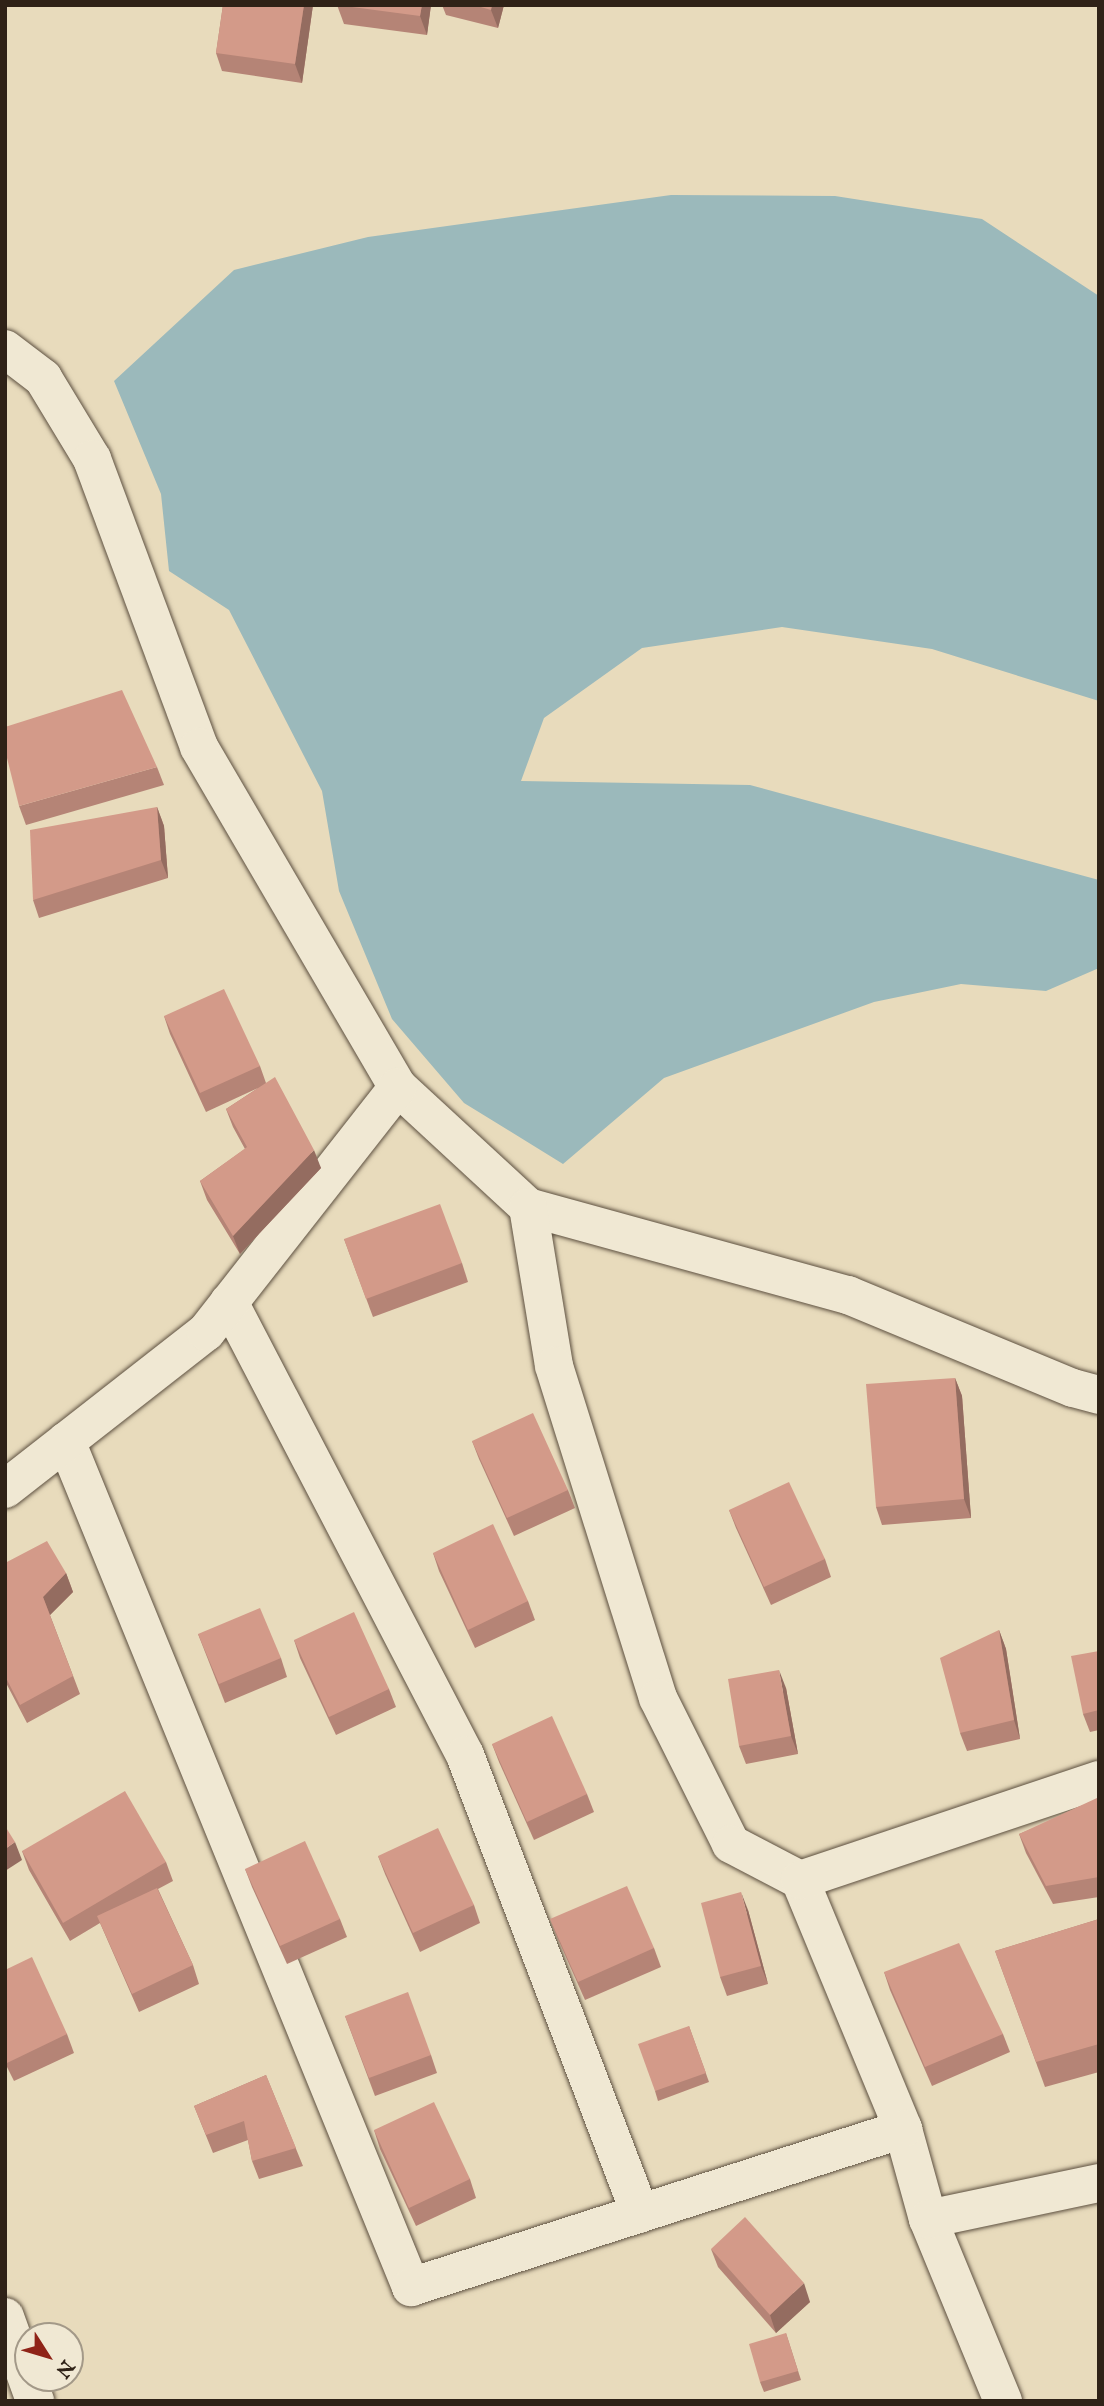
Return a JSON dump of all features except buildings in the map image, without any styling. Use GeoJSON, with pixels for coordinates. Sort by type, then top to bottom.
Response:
{"type":"FeatureCollection","features":[{"type":"Feature","properties":{"kind":"street"},"geometry":{"type":"LineString","coordinates":[[5,349],[43,378],[92,459],[199,747],[398,1087],[528,1207],[848,1295],[1073,1388],[1099,1395]]}},
{"type":"Feature","properties":{"kind":"street"},"geometry":{"type":"LineString","coordinates":[[5,1489],[206,1332],[398,1087]]}},
{"type":"Feature","properties":{"kind":"street"},"geometry":{"type":"LineString","coordinates":[[528,1207],[554,1366],[658,1698],[731,1844],[800,1880],[902,2129],[928,2219],[1003,2401]]}},
{"type":"Feature","properties":{"kind":"street"},"geometry":{"type":"LineString","coordinates":[[229,1302],[465,1755],[640,2214]]}},
{"type":"Feature","properties":{"kind":"street"},"geometry":{"type":"LineString","coordinates":[[66,1441],[411,2287],[902,2129]]}},
{"type":"Feature","properties":{"kind":"street"},"geometry":{"type":"LineString","coordinates":[[800,1880],[1099,1780]]}},
{"type":"Feature","properties":{"kind":"street"},"geometry":{"type":"LineString","coordinates":[[928,2219],[1099,2183]]}},
{"type":"Feature","properties":{"kind":"street"},"geometry":{"type":"LineString","coordinates":[[5,2317],[34,2401]]}},
{"type":"Feature","properties":{"kind":"water"},"geometry":{"type":"Polygon","coordinates":[[[671,195],[835,196],[982,219],[1099,296],[1099,701],[932,649],[782,627],[642,648],[544,718],[521,781],[750,785],[1099,880],[1099,968],[1046,991],[961,984],[874,1002],[664,1078],[563,1164],[464,1103],[392,1019],[339,891],[322,791],[229,610],[169,571],[161,494],[114,381],[234,270],[368,237],[671,195]]]}}]}
